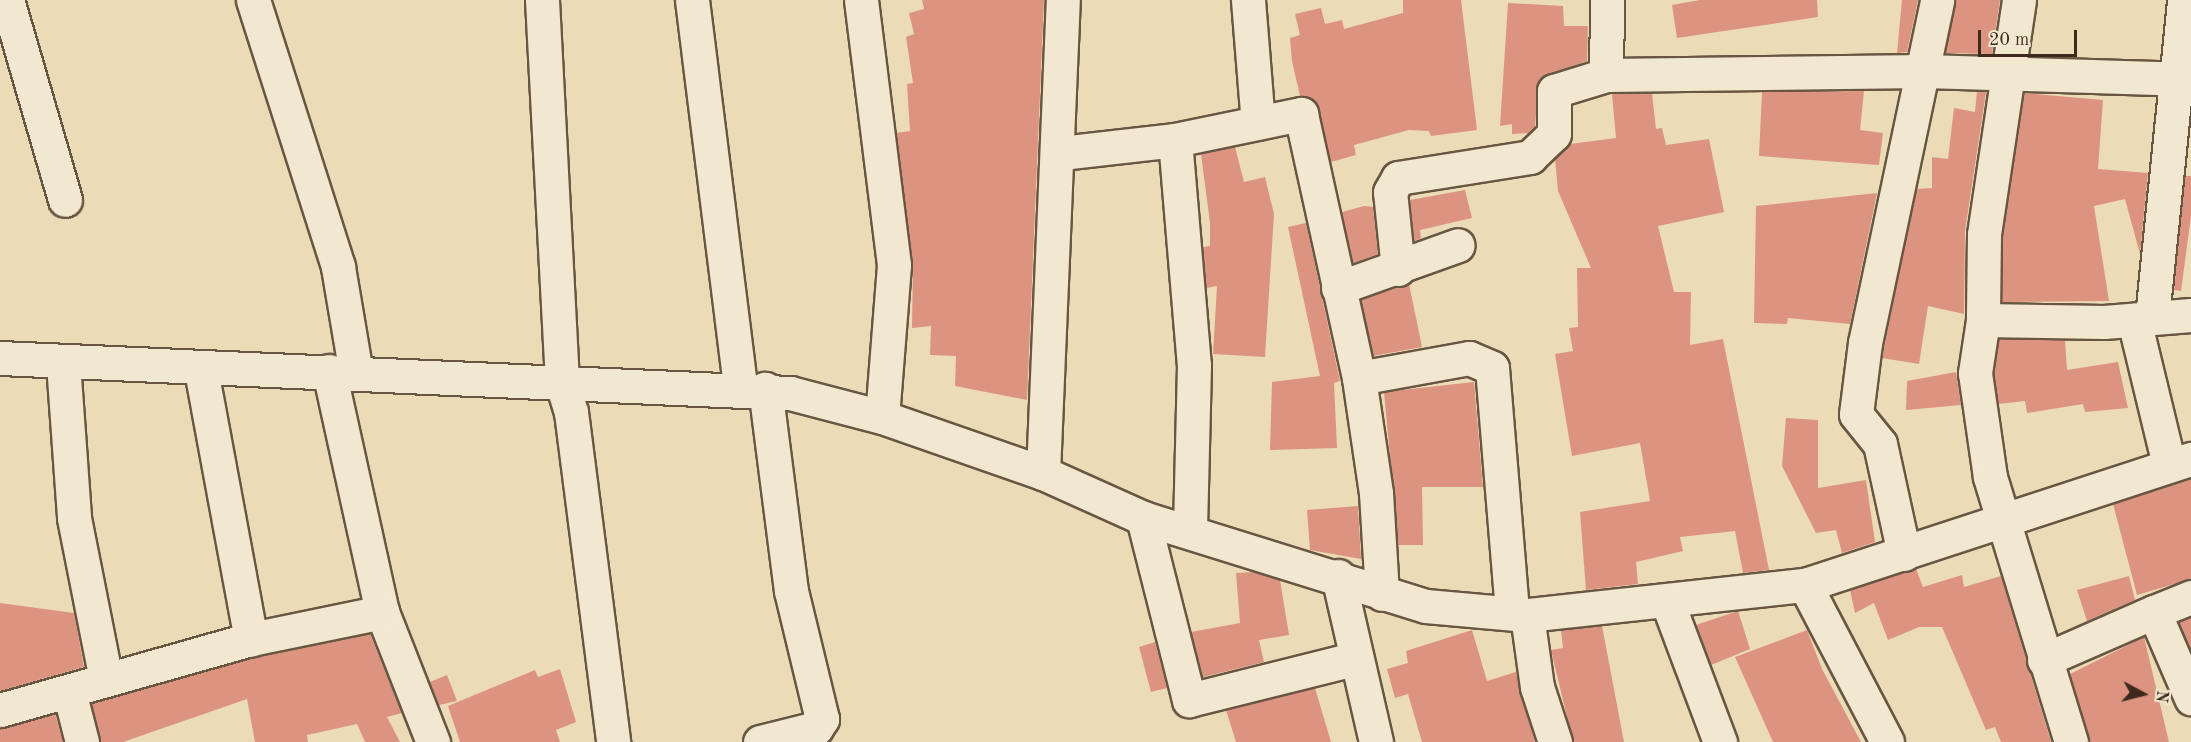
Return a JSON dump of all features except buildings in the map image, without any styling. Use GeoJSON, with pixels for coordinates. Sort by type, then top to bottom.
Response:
{"type":"FeatureCollection","features":[{"type":"Feature","properties":{"kind":"street"},"geometry":{"type":"LineString","coordinates":[[7,0],[65,200]]}},
{"type":"Feature","properties":{"kind":"street"},"geometry":{"type":"LineString","coordinates":[[253,0],[338,267],[343,372],[382,612],[433,742]]}},
{"type":"Feature","properties":{"kind":"street"},"geometry":{"type":"LineString","coordinates":[[542,0],[562,383],[571,412],[613,742]]}},
{"type":"Feature","properties":{"kind":"street"},"geometry":{"type":"LineString","coordinates":[[692,0],[752,388],[791,591],[822,719],[816,728],[760,742]]}},
{"type":"Feature","properties":{"kind":"street"},"geometry":{"type":"LineString","coordinates":[[861,0],[894,266],[882,417]]}},
{"type":"Feature","properties":{"kind":"street"},"geometry":{"type":"LineString","coordinates":[[1043,473],[1061,153],[1063,0]]}},
{"type":"Feature","properties":{"kind":"street"},"geometry":{"type":"LineString","coordinates":[[1248,0],[1258,123]]}},
{"type":"Feature","properties":{"kind":"street"},"geometry":{"type":"LineString","coordinates":[[1606,75],[1607,0]]}},
{"type":"Feature","properties":{"kind":"street"},"geometry":{"type":"LineString","coordinates":[[1904,554],[1880,444],[1856,414],[1865,343],[1924,71],[1937,0]]}},
{"type":"Feature","properties":{"kind":"street"},"geometry":{"type":"LineString","coordinates":[[2019,0],[1984,234],[1983,320],[1975,373],[1981,439],[2007,523],[2044,660],[2071,742]]}},
{"type":"Feature","properties":{"kind":"street"},"geometry":{"type":"LineString","coordinates":[[0,358],[201,370],[343,372],[562,383],[752,388],[882,417],[1043,473],[1143,518],[1338,576],[1383,594],[1426,606],[1519,614],[1667,601],[1805,585],[2007,523],[2180,462],[2143,319],[2182,78],[2184,0]]}},
{"type":"Feature","properties":{"kind":"street"},"geometry":{"type":"LineString","coordinates":[[1398,269],[1392,183],[1530,157],[1554,134],[1554,91],[1606,75],[1924,71],[2182,78]]}},
{"type":"Feature","properties":{"kind":"street"},"geometry":{"type":"LineString","coordinates":[[1061,153],[1174,140],[1301,114],[1306,121],[1338,288],[1359,378],[1376,493],[1383,594]]}},
{"type":"Feature","properties":{"kind":"street"},"geometry":{"type":"LineString","coordinates":[[1174,140],[1194,366],[1190,532]]}},
{"type":"Feature","properties":{"kind":"street"},"geometry":{"type":"LineString","coordinates":[[1338,288],[1398,269],[1458,245]]}},
{"type":"Feature","properties":{"kind":"street"},"geometry":{"type":"LineString","coordinates":[[1983,320],[2143,319],[2191,315]]}},
{"type":"Feature","properties":{"kind":"street"},"geometry":{"type":"LineString","coordinates":[[1359,378],[1469,358],[1492,368],[1519,614],[1537,687],[1555,742]]}},
{"type":"Feature","properties":{"kind":"street"},"geometry":{"type":"LineString","coordinates":[[63,363],[76,530],[106,681]]}},
{"type":"Feature","properties":{"kind":"street"},"geometry":{"type":"LineString","coordinates":[[201,370],[251,639]]}},
{"type":"Feature","properties":{"kind":"street"},"geometry":{"type":"LineString","coordinates":[[1143,518],[1189,700],[1354,659]]}},
{"type":"Feature","properties":{"kind":"street"},"geometry":{"type":"LineString","coordinates":[[1338,576],[1354,659],[1376,742]]}},
{"type":"Feature","properties":{"kind":"street"},"geometry":{"type":"LineString","coordinates":[[1805,585],[1887,742]]}},
{"type":"Feature","properties":{"kind":"street"},"geometry":{"type":"LineString","coordinates":[[2044,660],[2191,597]]}},
{"type":"Feature","properties":{"kind":"street"},"geometry":{"type":"LineString","coordinates":[[1667,601],[1720,742]]}},
{"type":"Feature","properties":{"kind":"street"},"geometry":{"type":"LineString","coordinates":[[0,710],[251,639],[382,612]]}},
{"type":"Feature","properties":{"kind":"street"},"geometry":{"type":"LineString","coordinates":[[2154,612],[2191,698]]}},
{"type":"Feature","properties":{"kind":"street"},"geometry":{"type":"LineString","coordinates":[[69,691],[82,742]]}}]}
